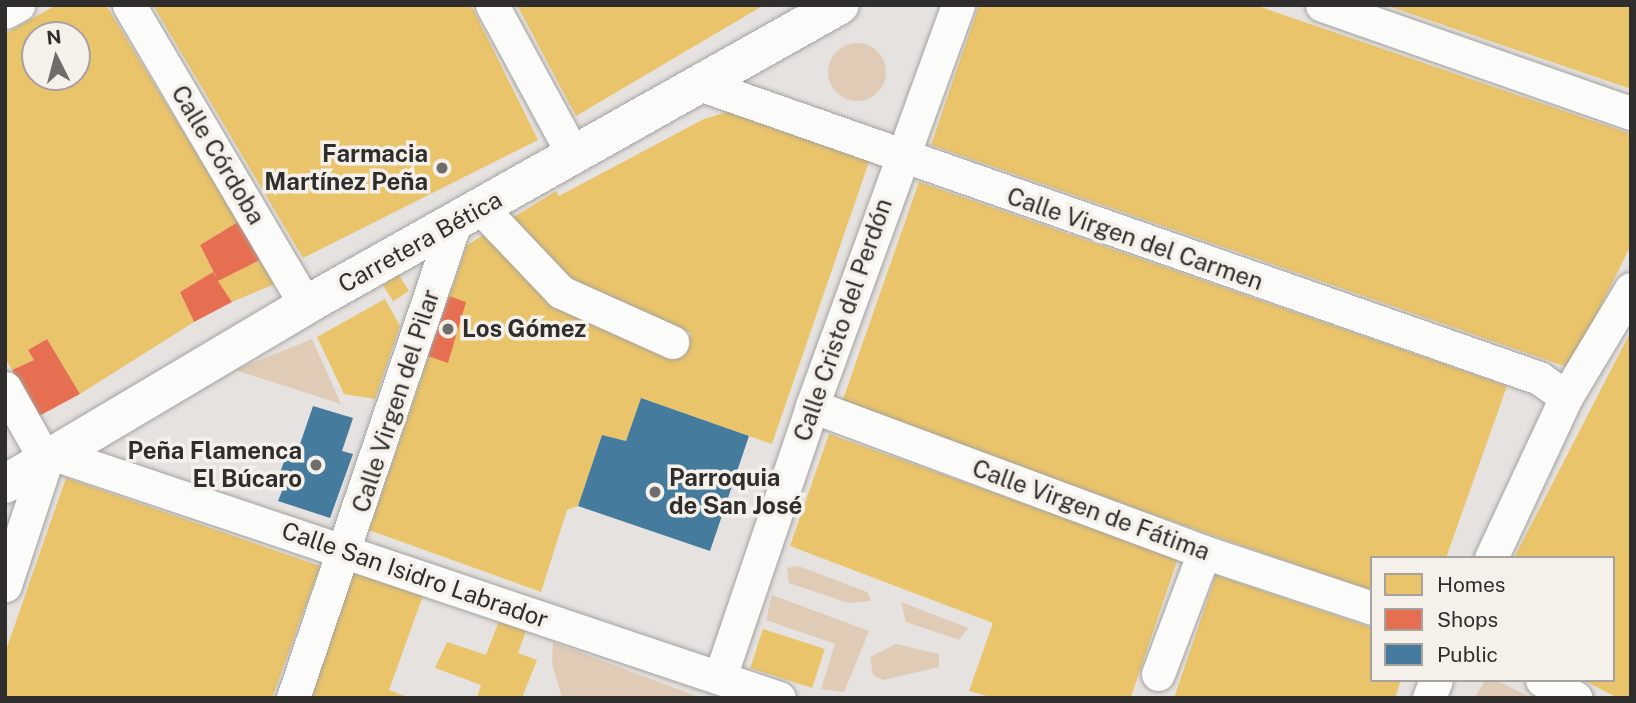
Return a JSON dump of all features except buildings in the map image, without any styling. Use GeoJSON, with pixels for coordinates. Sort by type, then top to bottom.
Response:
{"type":"FeatureCollection","features":[{"type":"Feature","properties":{"kind":"street"},"geometry":{"type":"LineString","coordinates":[[5,12],[18,5]]}},
{"type":"Feature","properties":{"kind":"street","name":"Calle Córdoba"},"geometry":{"type":"LineString","coordinates":[[130,5],[306,305]]}},
{"type":"Feature","properties":{"kind":"street"},"geometry":{"type":"LineString","coordinates":[[492,5],[574,156]]}},
{"type":"Feature","properties":{"kind":"street","name":"Calle Cristo del Perdón"},"geometry":{"type":"LineString","coordinates":[[720,677],[812,406],[958,5]]}},
{"type":"Feature","properties":{"kind":"street"},"geometry":{"type":"LineString","coordinates":[[1322,5],[1631,113]]}},
{"type":"Feature","properties":{"kind":"street","name":"Carretera Bética"},"geometry":{"type":"LineString","coordinates":[[5,484],[306,305],[702,85],[837,6]]}},
{"type":"Feature","properties":{"kind":"street","name":"Calle Virgen del Carmen"},"geometry":{"type":"LineString","coordinates":[[702,85],[901,158],[1539,378],[1566,397]]}},
{"type":"Feature","properties":{"kind":"street"},"geometry":{"type":"LineString","coordinates":[[468,216],[561,292],[672,342]]}},
{"type":"Feature","properties":{"kind":"street","name":"Calle Virgen del Pilar"},"geometry":{"type":"LineString","coordinates":[[293,698],[468,216]]}},
{"type":"Feature","properties":{"kind":"street"},"geometry":{"type":"LineString","coordinates":[[1492,556],[1566,397],[1631,289]]}},
{"type":"Feature","properties":{"kind":"street"},"geometry":{"type":"LineString","coordinates":[[5,388],[49,457],[5,585]]}},
{"type":"Feature","properties":{"kind":"street","name":"Calle Virgen de Fátima"},"geometry":{"type":"LineString","coordinates":[[812,406],[1203,552],[1370,607]]}},
{"type":"Feature","properties":{"kind":"street","name":"Calle San Isidro Labrador"},"geometry":{"type":"LineString","coordinates":[[49,457],[346,552],[779,698]]}},
{"type":"Feature","properties":{"kind":"street"},"geometry":{"type":"LineString","coordinates":[[1158,674],[1203,552]]}},
{"type":"Feature","properties":{"kind":"street"},"geometry":{"type":"LineString","coordinates":[[1546,682],[1576,698]]}},
{"type":"Feature","properties":{"kind":"shaded area"},"geometry":{"type":"Polygon","coordinates":[[[857,43],[868,45],[881,56],[886,72],[884,83],[873,96],[857,101],[846,99],[833,88],[828,72],[830,61],[841,48],[857,43]]]}},
{"type":"Feature","properties":{"kind":"shaded area"},"geometry":{"type":"Polygon","coordinates":[[[312,339],[341,404],[235,370],[312,339]]]}},
{"type":"Feature","properties":{"kind":"shaded area"},"geometry":{"type":"Polygon","coordinates":[[[798,566],[867,592],[871,601],[848,603],[789,583],[787,568],[798,566]]]}},
{"type":"Feature","properties":{"kind":"shaded area"},"geometry":{"type":"Polygon","coordinates":[[[772,595],[869,631],[844,692],[821,689],[835,644],[766,620],[772,595]]]}},
{"type":"Feature","properties":{"kind":"shaded area"},"geometry":{"type":"Polygon","coordinates":[[[901,602],[968,628],[959,640],[906,622],[901,602]]]}},
{"type":"Feature","properties":{"kind":"shaded area"},"geometry":{"type":"Polygon","coordinates":[[[553,642],[701,698],[562,698],[552,663],[553,642]]]}},
{"type":"Feature","properties":{"kind":"shaded area"},"geometry":{"type":"Polygon","coordinates":[[[896,644],[939,654],[939,667],[883,680],[873,675],[870,657],[896,644]]]}},
{"type":"Feature","properties":{"kind":"shaded area"},"geometry":{"type":"Polygon","coordinates":[[[1484,682],[1499,682],[1532,698],[1475,698],[1484,682]]]}},
{"type":"Feature","properties":{"kind":"place","name":"Farmacia Martínez Peña"},"geometry":{"type":"Point","coordinates":[442,168]}},
{"type":"Feature","properties":{"kind":"place","name":"Los Gómez"},"geometry":{"type":"Point","coordinates":[448,329]}},
{"type":"Feature","properties":{"kind":"place","name":"Peña Flamenca El Búcaro"},"geometry":{"type":"Point","coordinates":[316,465]}},
{"type":"Feature","properties":{"kind":"place","name":"Parroquia de San José"},"geometry":{"type":"Point","coordinates":[655,492]}}]}
